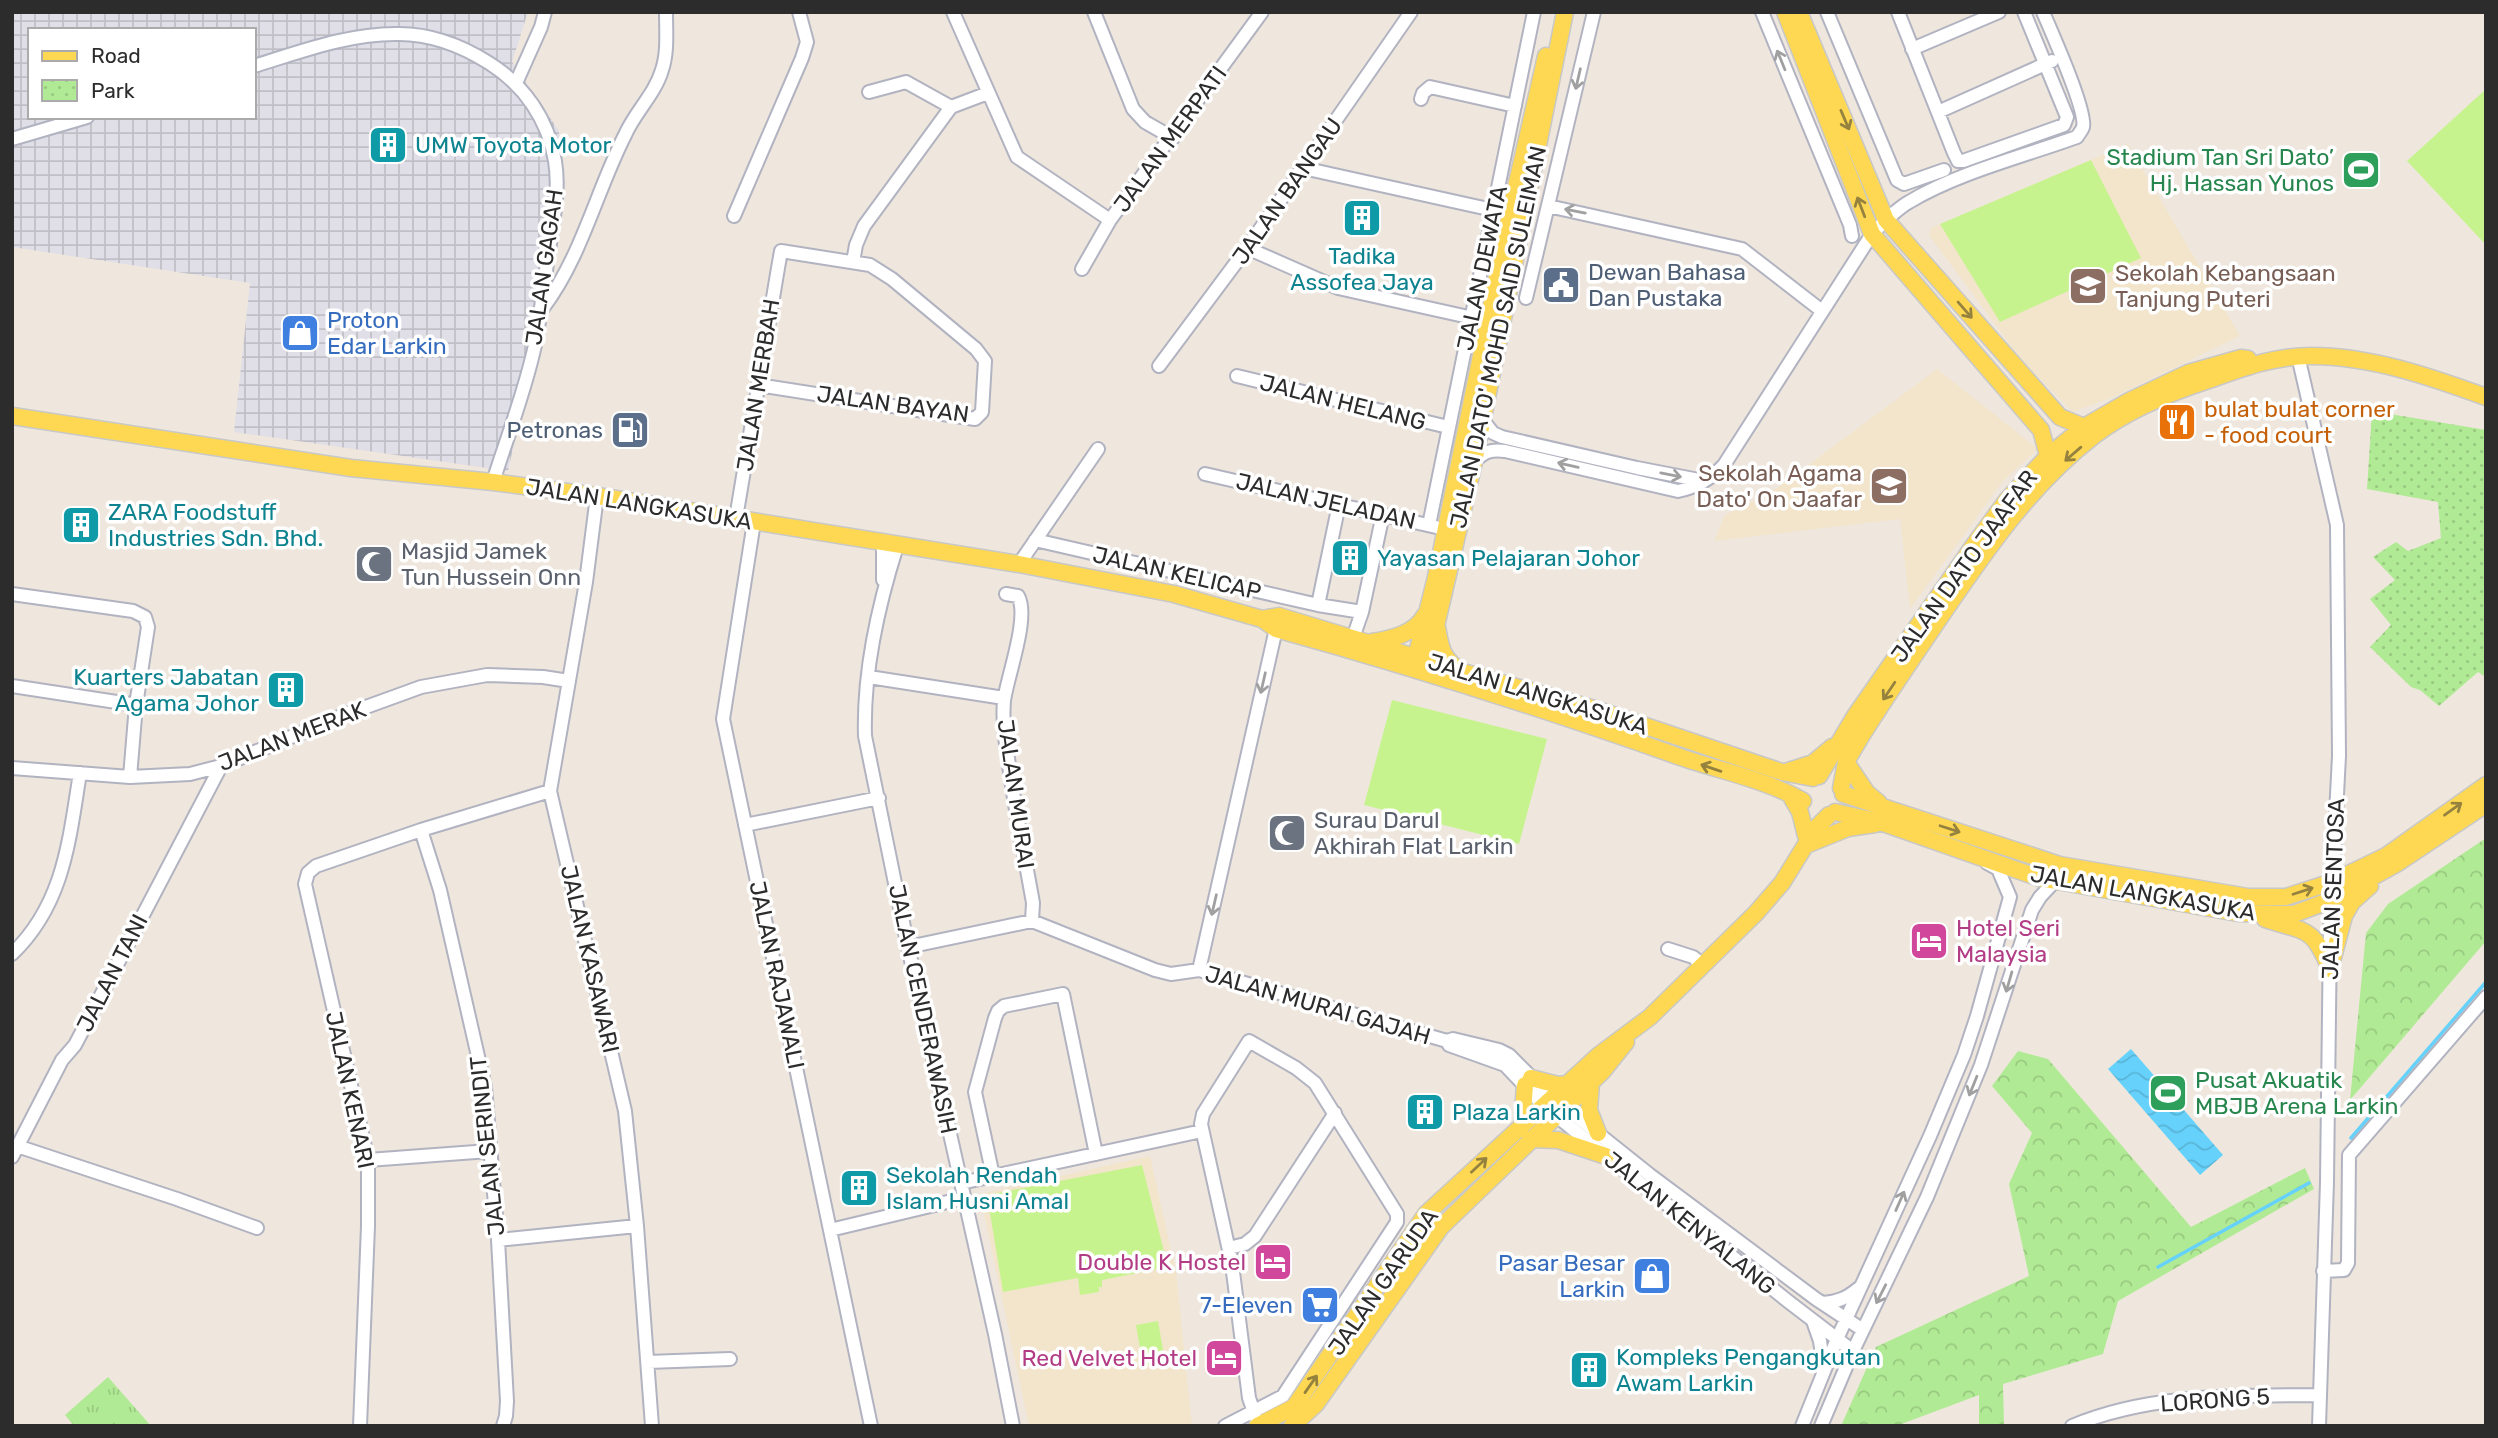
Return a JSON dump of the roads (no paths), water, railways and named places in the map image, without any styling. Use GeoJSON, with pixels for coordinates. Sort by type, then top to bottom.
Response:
{"type":"FeatureCollection","features":[{"type":"Feature","properties":{"kind":"main road","name":"JALAN DATO' MOHD SAID SULEIMAN"},"geometry":{"type":"LineString","coordinates":[[1418,663],[1437,622],[1474,462],[1502,212],[1556,12]]}},
{"type":"Feature","properties":{"kind":"main road","name":"JALAN DATO' MOHD SAID SULEIMAN"},"geometry":{"type":"LineString","coordinates":[[1418,663],[1488,319],[1565,12]]}},
{"type":"Feature","properties":{"kind":"main road"},"geometry":{"type":"LineString","coordinates":[[1785,12],[1872,234],[2041,430],[2048,456]]}},
{"type":"Feature","properties":{"kind":"main road"},"geometry":{"type":"LineString","coordinates":[[1799,12],[1886,220],[2060,417],[2084,427]]}},
{"type":"Feature","properties":{"kind":"main road","name":"JALAN DATO JAAFAR"},"geometry":{"type":"LineString","coordinates":[[1816,777],[1826,767],[1839,741],[2007,500],[2048,456],[2084,427],[2129,401],[2188,373],[2241,358],[2265,360],[2298,356],[2344,358],[2393,368],[2486,397]]}},
{"type":"Feature","properties":{"kind":"main road","name":"JALAN DATO JAAFAR"},"geometry":{"type":"LineString","coordinates":[[1842,791],[1846,762],[1880,706],[1977,564],[2044,479],[2097,434],[2123,417],[2193,385],[2265,360]]}},
{"type":"Feature","properties":{"kind":"main road","name":"JALAN LANGKASUKA"},"geometry":{"type":"LineString","coordinates":[[12,416],[351,468],[493,482],[597,496],[1019,564],[1174,594],[1418,663],[1461,672],[1598,710],[1782,772],[1816,777]]}},
{"type":"Feature","properties":{"kind":"main road"},"geometry":{"type":"LineString","coordinates":[[1362,640],[1390,639],[1413,628],[1422,620],[1429,606]]}},
{"type":"Feature","properties":{"kind":"main road"},"geometry":{"type":"LineString","coordinates":[[1437,622],[1442,652],[1446,660],[1461,672]]}},
{"type":"Feature","properties":{"kind":"main road","name":"JALAN LANGKASUKA"},"geometry":{"type":"LineString","coordinates":[[1277,623],[1362,640],[1418,663],[1799,800]]}},
{"type":"Feature","properties":{"kind":"main road"},"geometry":{"type":"LineString","coordinates":[[1782,772],[1813,763],[1839,741]]}},
{"type":"Feature","properties":{"kind":"main road"},"geometry":{"type":"LineString","coordinates":[[1846,762],[1883,815]]}},
{"type":"Feature","properties":{"kind":"main road"},"geometry":{"type":"LineString","coordinates":[[1883,815],[1803,845],[1799,800],[1804,788],[1816,777],[1832,778],[1842,791],[1883,815],[2060,865],[2248,897],[2286,897],[2332,882],[2394,851],[2486,785]]}},
{"type":"Feature","properties":{"kind":"main road"},"geometry":{"type":"LineString","coordinates":[[1799,800],[1816,815],[1832,814],[1843,801],[1842,791]]}},
{"type":"Feature","properties":{"kind":"main road"},"geometry":{"type":"LineString","coordinates":[[2330,969],[2344,916],[2352,902],[2396,864],[2486,804]]}},
{"type":"Feature","properties":{"kind":"main road","name":"JALAN LANGKASUKA"},"geometry":{"type":"LineString","coordinates":[[1832,814],[1883,815],[1970,854],[2019,872],[2055,881],[2251,915],[2294,914],[2332,900],[2396,864]]}},
{"type":"Feature","properties":{"kind":"main road","name":"JALAN GARUDA"},"geometry":{"type":"LineString","coordinates":[[1555,1107],[1568,1084],[1600,1055],[1638,1027],[1760,909],[1782,883],[1803,845],[1816,828],[1832,814]]}},
{"type":"Feature","properties":{"kind":"main road"},"geometry":{"type":"LineString","coordinates":[[2251,915],[2311,934],[2321,948],[2330,969]]}},
{"type":"Feature","properties":{"kind":"main road","name":"JALAN GARUDA"},"geometry":{"type":"LineString","coordinates":[[1257,1422],[1294,1407],[1426,1214],[1555,1107],[1591,1083],[1638,1027]]}},
{"type":"Feature","properties":{"kind":"main road"},"geometry":{"type":"LineString","coordinates":[[1568,1084],[1528,1081],[1526,1133],[1558,1140],[1606,1156]]}},
{"type":"Feature","properties":{"kind":"main road"},"geometry":{"type":"LineString","coordinates":[[1591,1083],[1589,1110],[1598,1133]]}},
{"type":"Feature","properties":{"kind":"main road","name":"JALAN GARUDA"},"geometry":{"type":"LineString","coordinates":[[1292,1426],[1316,1405],[1441,1227],[1526,1133]]}},
{"type":"Feature","properties":{"kind":"street"},"geometry":{"type":"LineString","coordinates":[[516,83],[545,12]]}},
{"type":"Feature","properties":{"kind":"street"},"geometry":{"type":"LineString","coordinates":[[540,311],[558,287],[580,242],[626,131],[661,74],[666,58],[666,12]]}},
{"type":"Feature","properties":{"kind":"street"},"geometry":{"type":"LineString","coordinates":[[734,216],[802,58],[807,42],[799,12]]}},
{"type":"Feature","properties":{"kind":"street"},"geometry":{"type":"LineString","coordinates":[[953,12],[1017,157],[1110,220]]}},
{"type":"Feature","properties":{"kind":"street"},"geometry":{"type":"LineString","coordinates":[[1094,12],[1133,109],[1145,122],[1173,138]]}},
{"type":"Feature","properties":{"kind":"street","name":"JALAN MERPATI"},"geometry":{"type":"LineString","coordinates":[[1082,269],[1110,220],[1173,138],[1262,12]]}},
{"type":"Feature","properties":{"kind":"street","name":"JALAN BANGAU"},"geometry":{"type":"LineString","coordinates":[[1158,366],[1247,248],[1411,12]]}},
{"type":"Feature","properties":{"kind":"street","name":"JALAN DEWATA"},"geometry":{"type":"LineString","coordinates":[[1502,212],[1515,106],[1534,12]]}},
{"type":"Feature","properties":{"kind":"street"},"geometry":{"type":"LineString","coordinates":[[1526,298],[1594,12]]}},
{"type":"Feature","properties":{"kind":"street"},"geometry":{"type":"LineString","coordinates":[[1762,12],[1850,225],[1852,236]]}},
{"type":"Feature","properties":{"kind":"street"},"geometry":{"type":"LineString","coordinates":[[1827,12],[1900,184],[1944,170]]}},
{"type":"Feature","properties":{"kind":"street"},"geometry":{"type":"LineString","coordinates":[[1898,12],[1958,161],[2064,125],[2067,117],[2024,12]]}},
{"type":"Feature","properties":{"kind":"street"},"geometry":{"type":"LineString","coordinates":[[1912,49],[1999,12]]}},
{"type":"Feature","properties":{"kind":"street"},"geometry":{"type":"LineString","coordinates":[[1474,462],[1493,449],[1678,491],[1691,488],[1715,475],[1872,234],[1886,220],[1908,202],[1956,180],[2077,136],[2083,127],[2082,115],[2062,56],[2043,12]]}},
{"type":"Feature","properties":{"kind":"street","name":"JALAN GAGAH"},"geometry":{"type":"LineString","coordinates":[[256,65],[321,45],[401,33],[454,44],[480,58],[516,83],[541,119],[555,160],[558,188],[540,311],[526,379],[493,482]]}},
{"type":"Feature","properties":{"kind":"street"},"geometry":{"type":"LineString","coordinates":[[1938,112],[2062,56]]}},
{"type":"Feature","properties":{"kind":"street"},"geometry":{"type":"LineString","coordinates":[[869,92],[906,82],[951,107]]}},
{"type":"Feature","properties":{"kind":"street"},"geometry":{"type":"LineString","coordinates":[[1833,93],[1856,85]]}},
{"type":"Feature","properties":{"kind":"street"},"geometry":{"type":"LineString","coordinates":[[1421,99],[1430,87],[1515,106]]}},
{"type":"Feature","properties":{"kind":"street"},"geometry":{"type":"LineString","coordinates":[[853,262],[864,226],[951,107],[988,93]]}},
{"type":"Feature","properties":{"kind":"street"},"geometry":{"type":"LineString","coordinates":[[1802,112],[1821,105]]}},
{"type":"Feature","properties":{"kind":"street"},"geometry":{"type":"LineString","coordinates":[[12,139],[80,119]]}},
{"type":"Feature","properties":{"kind":"street"},"geometry":{"type":"LineString","coordinates":[[1303,168],[1502,212]]}},
{"type":"Feature","properties":{"kind":"street"},"geometry":{"type":"LineString","coordinates":[[1548,206],[1742,249],[1822,311]]}},
{"type":"Feature","properties":{"kind":"street"},"geometry":{"type":"LineString","coordinates":[[1247,248],[1338,288],[1488,319]]}},
{"type":"Feature","properties":{"kind":"street","name":"JALAN MERBAH"},"geometry":{"type":"LineString","coordinates":[[736,518],[782,251],[853,262]]}},
{"type":"Feature","properties":{"kind":"street","name":"JALAN BAYAN"},"geometry":{"type":"LineString","coordinates":[[758,385],[975,419],[982,412],[986,368],[983,356],[892,279],[870,265],[853,262]]}},
{"type":"Feature","properties":{"kind":"street","name":"JALAN DEWATA"},"geometry":{"type":"LineString","coordinates":[[1429,524],[1448,427],[1488,319]]}},
{"type":"Feature","properties":{"kind":"street","name":"JALAN SENTOSA"},"geometry":{"type":"LineString","coordinates":[[2298,356],[2337,525],[2339,756],[2332,882],[2327,1182],[2319,1426]]}},
{"type":"Feature","properties":{"kind":"street","name":"JALAN HELANG"},"geometry":{"type":"LineString","coordinates":[[1237,376],[1448,427]]}},
{"type":"Feature","properties":{"kind":"street"},"geometry":{"type":"LineString","coordinates":[[1481,418],[1493,433],[1502,437],[1705,481]]}},
{"type":"Feature","properties":{"kind":"street"},"geometry":{"type":"LineString","coordinates":[[1019,564],[1098,449]]}},
{"type":"Feature","properties":{"kind":"street","name":"JALAN JELADAN"},"geometry":{"type":"LineString","coordinates":[[1205,474],[1429,524],[1446,531]]}},
{"type":"Feature","properties":{"kind":"street","name":"JALAN KASAWARI"},"geometry":{"type":"LineString","coordinates":[[597,496],[586,582],[550,791],[625,1111],[637,1226],[652,1426]]}},
{"type":"Feature","properties":{"kind":"street"},"geometry":{"type":"LineString","coordinates":[[1318,605],[1339,504]]}},
{"type":"Feature","properties":{"kind":"street"},"geometry":{"type":"LineString","coordinates":[[1362,640],[1362,612],[1383,514]]}},
{"type":"Feature","properties":{"kind":"street","name":"JALAN RAJAWALI"},"geometry":{"type":"LineString","coordinates":[[754,522],[723,719],[871,1426]]}},
{"type":"Feature","properties":{"kind":"street","name":"JALAN KELICAP"},"geometry":{"type":"LineString","coordinates":[[1035,540],[1318,605],[1362,612]]}},
{"type":"Feature","properties":{"kind":"street","name":"JALAN CENDERAWASIH"},"geometry":{"type":"LineString","coordinates":[[890,545],[864,707],[865,736],[908,947],[995,1334],[1013,1426]]}},
{"type":"Feature","properties":{"kind":"street"},"geometry":{"type":"LineString","coordinates":[[12,594],[133,611],[145,617],[148,627],[136,705],[130,777]]}},
{"type":"Feature","properties":{"kind":"street","name":"JALAN MURAI"},"geometry":{"type":"LineString","coordinates":[[1006,594],[1019,597],[1021,613],[1014,661],[1004,698],[1004,726],[1011,782],[1033,903],[1032,921]]}},
{"type":"Feature","properties":{"kind":"street"},"geometry":{"type":"LineString","coordinates":[[1199,970],[1277,623]]}},
{"type":"Feature","properties":{"kind":"street","name":"JALAN MERAK"},"geometry":{"type":"LineString","coordinates":[[12,768],[130,777],[190,774],[221,766],[344,715],[421,687],[487,675],[569,681]]}},
{"type":"Feature","properties":{"kind":"street"},"geometry":{"type":"LineString","coordinates":[[869,677],[1004,698]]}},
{"type":"Feature","properties":{"kind":"street"},"geometry":{"type":"LineString","coordinates":[[12,686],[136,705]]}},
{"type":"Feature","properties":{"kind":"street","name":"JALAN TANI"},"geometry":{"type":"LineString","coordinates":[[15,1152],[62,1060],[75,1045],[221,766]]}},
{"type":"Feature","properties":{"kind":"street"},"geometry":{"type":"LineString","coordinates":[[201,771],[210,787]]}},
{"type":"Feature","properties":{"kind":"street"},"geometry":{"type":"LineString","coordinates":[[12,954],[36,926],[50,904],[60,880],[68,850],[80,774]]}},
{"type":"Feature","properties":{"kind":"street"},"geometry":{"type":"LineString","coordinates":[[422,830],[550,791]]}},
{"type":"Feature","properties":{"kind":"street"},"geometry":{"type":"LineString","coordinates":[[746,825],[879,798]]}},
{"type":"Feature","properties":{"kind":"street","name":"JALAN KENARI"},"geometry":{"type":"LineString","coordinates":[[360,1426],[368,1160],[305,884],[308,873],[316,866],[422,830]]}},
{"type":"Feature","properties":{"kind":"street","name":"JALAN SERINDIT"},"geometry":{"type":"LineString","coordinates":[[422,830],[440,890],[485,1087],[498,1240],[507,1401],[503,1426]]}},
{"type":"Feature","properties":{"kind":"street"},"geometry":{"type":"LineString","coordinates":[[1802,1426],[1837,1339],[1964,1055],[2008,906],[2010,897],[1998,869],[1970,854]]}},
{"type":"Feature","properties":{"kind":"street"},"geometry":{"type":"LineString","coordinates":[[1821,1426],[1863,1329],[1927,1197],[1981,1065],[2032,910],[2055,881]]}},
{"type":"Feature","properties":{"kind":"street"},"geometry":{"type":"LineString","coordinates":[[908,947],[1032,921]]}},
{"type":"Feature","properties":{"kind":"street","name":"JALAN MURAI GAJAH"},"geometry":{"type":"LineString","coordinates":[[1032,921],[1155,970],[1171,974],[1199,970],[1447,1041],[1450,1046],[1497,1060],[1528,1081],[1555,1107]]}},
{"type":"Feature","properties":{"kind":"street"},"geometry":{"type":"LineString","coordinates":[[1668,949],[1693,957],[1703,965]]}},
{"type":"Feature","properties":{"kind":"street"},"geometry":{"type":"LineString","coordinates":[[993,1176],[975,1092],[995,1018],[1004,1006],[1063,994],[1097,1154]]}},
{"type":"Feature","properties":{"kind":"street"},"geometry":{"type":"LineString","coordinates":[[2323,1271],[2344,1270],[2348,1263],[2349,1155],[2486,996]]}},
{"type":"Feature","properties":{"kind":"street"},"geometry":{"type":"LineString","coordinates":[[1257,1422],[1249,1398],[1229,1248],[1202,1131],[1203,1114],[1249,1041],[1310,1078],[1335,1113],[1397,1214],[1398,1222],[1412,1235]]}},
{"type":"Feature","properties":{"kind":"street","name":"JALAN KENYALANG"},"geometry":{"type":"LineString","coordinates":[[1555,1107],[1598,1133],[1822,1303],[1863,1329]]}},
{"type":"Feature","properties":{"kind":"street","name":"JALAN KENYALANG"},"geometry":{"type":"LineString","coordinates":[[1555,1107],[1606,1156],[1853,1351]]}},
{"type":"Feature","properties":{"kind":"street"},"geometry":{"type":"LineString","coordinates":[[1229,1248],[1245,1244],[1255,1236],[1335,1113]]}},
{"type":"Feature","properties":{"kind":"street"},"geometry":{"type":"LineString","coordinates":[[961,1183],[1202,1131]]}},
{"type":"Feature","properties":{"kind":"street"},"geometry":{"type":"LineString","coordinates":[[368,1160],[489,1151]]}},
{"type":"Feature","properties":{"kind":"street"},"geometry":{"type":"LineString","coordinates":[[15,1152],[177,1199],[257,1228]]}},
{"type":"Feature","properties":{"kind":"street"},"geometry":{"type":"LineString","coordinates":[[830,1230],[964,1198]]}},
{"type":"Feature","properties":{"kind":"street"},"geometry":{"type":"LineString","coordinates":[[1225,1426],[1257,1422],[1287,1391],[1398,1222]]}},
{"type":"Feature","properties":{"kind":"street"},"geometry":{"type":"LineString","coordinates":[[498,1240],[637,1226]]}},
{"type":"Feature","properties":{"kind":"street"},"geometry":{"type":"LineString","coordinates":[[1822,1303],[1848,1298],[1862,1286]]}},
{"type":"Feature","properties":{"kind":"street"},"geometry":{"type":"LineString","coordinates":[[1812,1321],[1819,1341],[1824,1372]]}},
{"type":"Feature","properties":{"kind":"street"},"geometry":{"type":"LineString","coordinates":[[648,1362],[730,1359]]}},
{"type":"Feature","properties":{"kind":"street","name":"LORONG 5"},"geometry":{"type":"LineString","coordinates":[[2072,1426],[2163,1401],[2216,1396],[2319,1395]]}},
{"type":"Feature","properties":{"kind":"water"},"geometry":{"type":"Polygon","coordinates":[[[2131,1049],[2223,1155],[2200,1175],[2108,1069],[2131,1049]]]}},
{"type":"Feature","properties":{"kind":"waterway"},"geometry":{"type":"LineString","coordinates":[[2351,1138],[2486,982]]}},
{"type":"Feature","properties":{"kind":"waterway"},"geometry":{"type":"LineString","coordinates":[[2158,1267],[2309,1183]]}},
{"type":"Feature","properties":{"kind":"place","name":"UMW Toyota Motor"},"geometry":{"type":"Point","coordinates":[388,145]}},
{"type":"Feature","properties":{"kind":"place","name":"Stadium Tan Sri Dato’ Hj. Hassan Yunos"},"geometry":{"type":"Point","coordinates":[2361,170]}},
{"type":"Feature","properties":{"kind":"place","name":"Tadika Assofea Jaya"},"geometry":{"type":"Point","coordinates":[1362,218]}},
{"type":"Feature","properties":{"kind":"place","name":"Dewan Bahasa Dan Pustaka"},"geometry":{"type":"Point","coordinates":[1561,285]}},
{"type":"Feature","properties":{"kind":"place","name":"Sekolah Kebangsaan Tanjung Puteri"},"geometry":{"type":"Point","coordinates":[2088,286]}},
{"type":"Feature","properties":{"kind":"place","name":"Proton Edar Larkin"},"geometry":{"type":"Point","coordinates":[300,333]}},
{"type":"Feature","properties":{"kind":"place","name":"bulat bulat corner - food court"},"geometry":{"type":"Point","coordinates":[2177,422]}},
{"type":"Feature","properties":{"kind":"place","name":"Petronas"},"geometry":{"type":"Point","coordinates":[630,430]}},
{"type":"Feature","properties":{"kind":"place","name":"Sekolah Agama Dato' On Jaafar"},"geometry":{"type":"Point","coordinates":[1889,486]}},
{"type":"Feature","properties":{"kind":"place","name":"ZARA Foodstuff Industries Sdn. Bhd."},"geometry":{"type":"Point","coordinates":[81,525]}},
{"type":"Feature","properties":{"kind":"place","name":"Yayasan Pelajaran Johor"},"geometry":{"type":"Point","coordinates":[1350,558]}},
{"type":"Feature","properties":{"kind":"place","name":"Masjid Jamek Tun Hussein Onn"},"geometry":{"type":"Point","coordinates":[374,564]}},
{"type":"Feature","properties":{"kind":"place","name":"Kuarters Jabatan Agama Johor"},"geometry":{"type":"Point","coordinates":[286,690]}},
{"type":"Feature","properties":{"kind":"place","name":"Surau Darul Akhirah Flat Larkin"},"geometry":{"type":"Point","coordinates":[1287,833]}},
{"type":"Feature","properties":{"kind":"place","name":"Hotel Seri Malaysia"},"geometry":{"type":"Point","coordinates":[1929,941]}},
{"type":"Feature","properties":{"kind":"place","name":"Pusat Akuatik MBJB Arena Larkin"},"geometry":{"type":"Point","coordinates":[2168,1093]}},
{"type":"Feature","properties":{"kind":"place","name":"Plaza Larkin"},"geometry":{"type":"Point","coordinates":[1425,1112]}},
{"type":"Feature","properties":{"kind":"place","name":"Sekolah Rendah Islam Husni Amal"},"geometry":{"type":"Point","coordinates":[859,1188]}},
{"type":"Feature","properties":{"kind":"place","name":"Double K Hostel"},"geometry":{"type":"Point","coordinates":[1273,1262]}},
{"type":"Feature","properties":{"kind":"place","name":"Pasar Besar Larkin"},"geometry":{"type":"Point","coordinates":[1652,1276]}},
{"type":"Feature","properties":{"kind":"place","name":"7-Eleven"},"geometry":{"type":"Point","coordinates":[1320,1305]}},
{"type":"Feature","properties":{"kind":"place","name":"Red Velvet Hotel"},"geometry":{"type":"Point","coordinates":[1224,1358]}},
{"type":"Feature","properties":{"kind":"place","name":"Kompleks Pengangkutan Awam Larkin"},"geometry":{"type":"Point","coordinates":[1589,1370]}}]}
